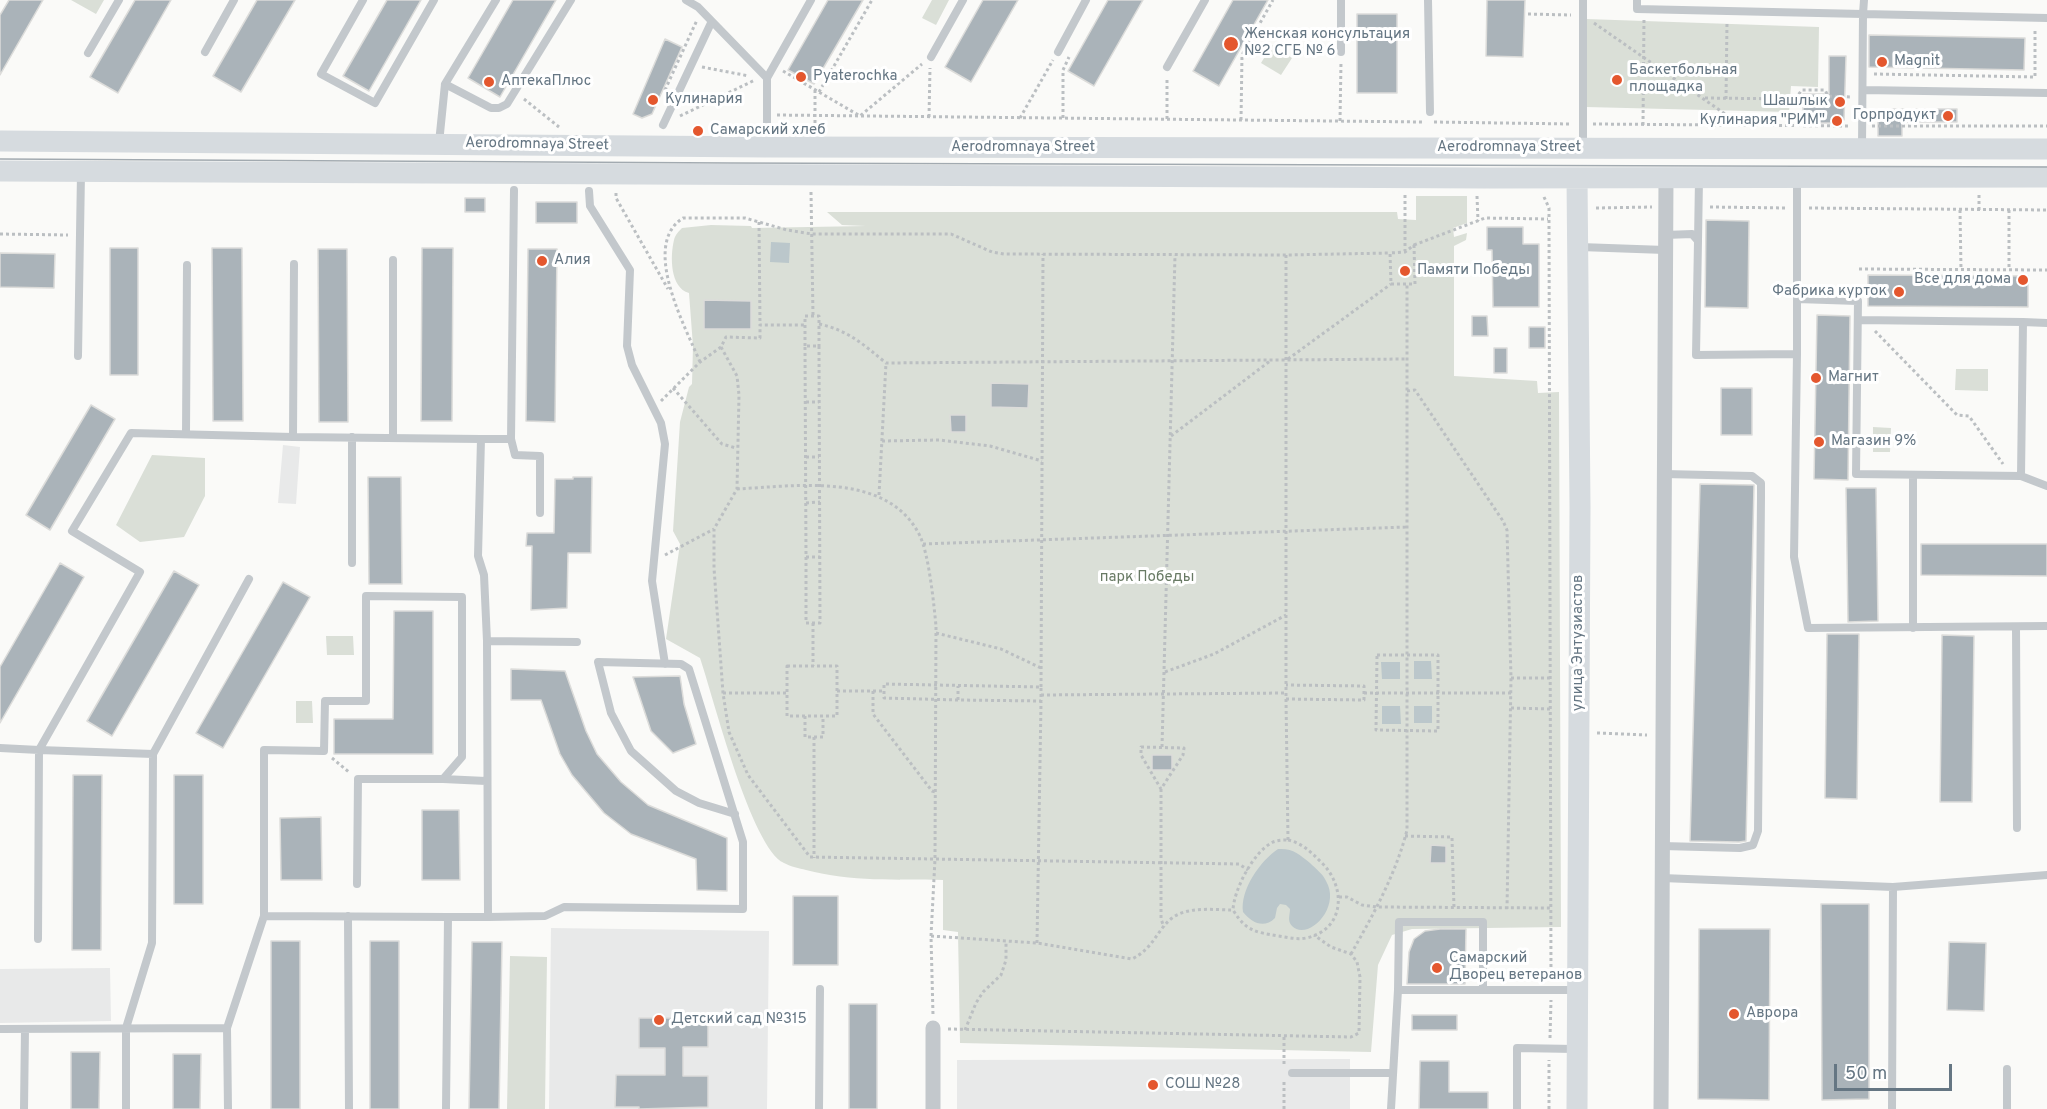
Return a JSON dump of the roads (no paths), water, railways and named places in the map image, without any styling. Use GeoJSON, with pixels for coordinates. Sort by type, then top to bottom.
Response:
{"type":"FeatureCollection","features":[{"type":"Feature","properties":{"kind":"main road","name":"Aerodromnaya Street"},"geometry":{"type":"LineString","coordinates":[[0,141],[767,147],[2047,149]]}},
{"type":"Feature","properties":{"kind":"main road","name":"Aerodromnaya Street"},"geometry":{"type":"LineString","coordinates":[[0,171],[81,171],[514,185],[2047,177]]}},
{"type":"Feature","properties":{"kind":"main road","name":"улица Энтузиастов"},"geometry":{"type":"LineString","coordinates":[[1577,178],[1580,507],[1577,1109]]}},
{"type":"Feature","properties":{"kind":"street"},"geometry":{"type":"LineString","coordinates":[[1661,1109],[1666,178]]}},
{"type":"Feature","properties":{"kind":"street"},"geometry":{"type":"LineString","coordinates":[[933,1028],[933,1109]]}},
{"type":"Feature","properties":{"kind":"lane"},"geometry":{"type":"LineString","coordinates":[[88,53],[119,0]]}},
{"type":"Feature","properties":{"kind":"lane"},"geometry":{"type":"LineString","coordinates":[[205,52],[234,0]]}},
{"type":"Feature","properties":{"kind":"lane"},"geometry":{"type":"LineString","coordinates":[[363,0],[321,74],[375,103],[434,0]]}},
{"type":"Feature","properties":{"kind":"lane"},"geometry":{"type":"LineString","coordinates":[[439,144],[445,84],[496,0]]}},
{"type":"Feature","properties":{"kind":"lane"},"geometry":{"type":"LineString","coordinates":[[445,84],[491,108],[500,108],[507,104],[571,0]]}},
{"type":"Feature","properties":{"kind":"lane"},"geometry":{"type":"LineString","coordinates":[[686,0],[700,3],[711,23],[767,78]]}},
{"type":"Feature","properties":{"kind":"lane"},"geometry":{"type":"LineString","coordinates":[[767,147],[767,78],[811,0]]}},
{"type":"Feature","properties":{"kind":"lane"},"geometry":{"type":"LineString","coordinates":[[931,57],[963,0]]}},
{"type":"Feature","properties":{"kind":"lane"},"geometry":{"type":"LineString","coordinates":[[1058,52],[1086,0]]}},
{"type":"Feature","properties":{"kind":"lane"},"geometry":{"type":"LineString","coordinates":[[1167,67],[1205,0]]}},
{"type":"Feature","properties":{"kind":"lane"},"geometry":{"type":"LineString","coordinates":[[1341,0],[1341,52]]}},
{"type":"Feature","properties":{"kind":"lane"},"geometry":{"type":"LineString","coordinates":[[1428,0],[1430,112]]}},
{"type":"Feature","properties":{"kind":"lane"},"geometry":{"type":"LineString","coordinates":[[1582,148],[1583,0]]}},
{"type":"Feature","properties":{"kind":"lane"},"geometry":{"type":"LineString","coordinates":[[1637,0],[1637,9],[2047,18]]}},
{"type":"Feature","properties":{"kind":"lane"},"geometry":{"type":"LineString","coordinates":[[1862,149],[1864,0]]}},
{"type":"Feature","properties":{"kind":"lane"},"geometry":{"type":"LineString","coordinates":[[663,125],[711,23]]}},
{"type":"Feature","properties":{"kind":"lane"},"geometry":{"type":"LineString","coordinates":[[1863,90],[2047,93]]}},
{"type":"Feature","properties":{"kind":"lane"},"geometry":{"type":"LineString","coordinates":[[78,356],[81,171]]}},
{"type":"Feature","properties":{"kind":"lane"},"geometry":{"type":"LineString","coordinates":[[1797,177],[1794,557],[1808,628],[2047,626]]}},
{"type":"Feature","properties":{"kind":"lane"},"geometry":{"type":"LineString","coordinates":[[1699,178],[1696,355],[1797,354]]}},
{"type":"Feature","properties":{"kind":"lane"},"geometry":{"type":"LineString","coordinates":[[514,185],[511,439],[515,455],[540,456],[540,513]]}},
{"type":"Feature","properties":{"kind":"lane"},"geometry":{"type":"LineString","coordinates":[[589,191],[590,206],[630,270],[627,346],[632,365],[661,423],[666,444],[652,581],[665,664]]}},
{"type":"Feature","properties":{"kind":"lane"},"geometry":{"type":"LineString","coordinates":[[1578,247],[1665,242],[1692,234],[1698,241]]}},
{"type":"Feature","properties":{"kind":"lane"},"geometry":{"type":"LineString","coordinates":[[393,260],[393,438]]}},
{"type":"Feature","properties":{"kind":"lane"},"geometry":{"type":"LineString","coordinates":[[294,264],[294,437]]}},
{"type":"Feature","properties":{"kind":"lane"},"geometry":{"type":"LineString","coordinates":[[186,434],[187,266]]}},
{"type":"Feature","properties":{"kind":"lane"},"geometry":{"type":"LineString","coordinates":[[1797,299],[1858,301],[1861,320],[1856,474],[2021,476],[2047,486]]}},
{"type":"Feature","properties":{"kind":"lane"},"geometry":{"type":"LineString","coordinates":[[1861,320],[2047,322]]}},
{"type":"Feature","properties":{"kind":"lane"},"geometry":{"type":"LineString","coordinates":[[2021,476],[2023,322]]}},
{"type":"Feature","properties":{"kind":"lane"},"geometry":{"type":"LineString","coordinates":[[38,939],[39,750],[140,572],[72,531],[131,433],[511,439]]}},
{"type":"Feature","properties":{"kind":"lane"},"geometry":{"type":"LineString","coordinates":[[352,437],[352,563]]}},
{"type":"Feature","properties":{"kind":"lane"},"geometry":{"type":"LineString","coordinates":[[481,439],[478,556],[484,575],[487,641],[488,917]]}},
{"type":"Feature","properties":{"kind":"lane"},"geometry":{"type":"LineString","coordinates":[[1662,846],[1740,848],[1753,846],[1758,831],[1761,509],[1761,483],[1752,476],[1664,474]]}},
{"type":"Feature","properties":{"kind":"lane"},"geometry":{"type":"LineString","coordinates":[[1913,475],[1913,628]]}},
{"type":"Feature","properties":{"kind":"lane"},"geometry":{"type":"LineString","coordinates":[[126,1109],[126,1028],[152,943],[153,754],[249,579]]}},
{"type":"Feature","properties":{"kind":"lane"},"geometry":{"type":"LineString","coordinates":[[228,1109],[227,1028],[264,916],[264,750],[324,751],[325,701],[366,701],[366,596],[462,597],[462,758],[443,779]]}},
{"type":"Feature","properties":{"kind":"lane"},"geometry":{"type":"LineString","coordinates":[[2016,627],[2017,828]]}},
{"type":"Feature","properties":{"kind":"lane"},"geometry":{"type":"LineString","coordinates":[[487,641],[577,642]]}},
{"type":"Feature","properties":{"kind":"lane"},"geometry":{"type":"LineString","coordinates":[[264,916],[545,916],[564,907],[743,909],[743,842],[735,814],[689,669],[681,664],[598,662],[611,713],[631,751],[676,791],[699,803],[735,814]]}},
{"type":"Feature","properties":{"kind":"lane"},"geometry":{"type":"LineString","coordinates":[[0,748],[153,754]]}},
{"type":"Feature","properties":{"kind":"lane"},"geometry":{"type":"LineString","coordinates":[[357,884],[358,779],[486,781]]}},
{"type":"Feature","properties":{"kind":"lane"},"geometry":{"type":"LineString","coordinates":[[1662,878],[1893,887],[2047,875]]}},
{"type":"Feature","properties":{"kind":"lane"},"geometry":{"type":"LineString","coordinates":[[1892,1109],[1893,887]]}},
{"type":"Feature","properties":{"kind":"lane"},"geometry":{"type":"LineString","coordinates":[[348,916],[349,1109]]}},
{"type":"Feature","properties":{"kind":"lane"},"geometry":{"type":"LineString","coordinates":[[446,1109],[448,917]]}},
{"type":"Feature","properties":{"kind":"lane"},"geometry":{"type":"LineString","coordinates":[[1390,1109],[1398,990],[1399,922],[1483,922],[1483,990]]}},
{"type":"Feature","properties":{"kind":"lane"},"geometry":{"type":"LineString","coordinates":[[819,1109],[820,988]]}},
{"type":"Feature","properties":{"kind":"lane"},"geometry":{"type":"LineString","coordinates":[[1398,990],[1578,990]]}},
{"type":"Feature","properties":{"kind":"lane"},"geometry":{"type":"LineString","coordinates":[[0,1029],[227,1028]]}},
{"type":"Feature","properties":{"kind":"lane"},"geometry":{"type":"LineString","coordinates":[[24,1109],[25,1029]]}},
{"type":"Feature","properties":{"kind":"lane"},"geometry":{"type":"LineString","coordinates":[[1517,1109],[1517,1048],[1578,1049]]}},
{"type":"Feature","properties":{"kind":"lane"},"geometry":{"type":"LineString","coordinates":[[2007,1068],[2007,1109]]}},
{"type":"Feature","properties":{"kind":"lane"},"geometry":{"type":"LineString","coordinates":[[1292,1072],[1392,1073]]}},
{"type":"Feature","properties":{"kind":"tram line"},"geometry":{"type":"LineString","coordinates":[[0,159],[2047,167]]}},
{"type":"Feature","properties":{"kind":"place","name":"Женская консультация №2 СГБ № 6"},"geometry":{"type":"Point","coordinates":[1231,44]}},
{"type":"Feature","properties":{"kind":"place","name":"Magnit"},"geometry":{"type":"Point","coordinates":[1882,62]}},
{"type":"Feature","properties":{"kind":"place","name":"Pyaterochka"},"geometry":{"type":"Point","coordinates":[801,77]}},
{"type":"Feature","properties":{"kind":"place","name":"Баскетбольная площадка"},"geometry":{"type":"Point","coordinates":[1617,80]}},
{"type":"Feature","properties":{"kind":"place","name":"АптекаПлюс"},"geometry":{"type":"Point","coordinates":[489,82]}},
{"type":"Feature","properties":{"kind":"place","name":"Кулинария"},"geometry":{"type":"Point","coordinates":[653,100]}},
{"type":"Feature","properties":{"kind":"place","name":"Шашлык"},"geometry":{"type":"Point","coordinates":[1840,102]}},
{"type":"Feature","properties":{"kind":"place","name":"Горпродукт"},"geometry":{"type":"Point","coordinates":[1948,116]}},
{"type":"Feature","properties":{"kind":"place","name":"Кулинария \"РИМ\""},"geometry":{"type":"Point","coordinates":[1837,121]}},
{"type":"Feature","properties":{"kind":"place","name":"Самарский хлеб"},"geometry":{"type":"Point","coordinates":[698,131]}},
{"type":"Feature","properties":{"kind":"place","name":"Алия"},"geometry":{"type":"Point","coordinates":[542,261]}},
{"type":"Feature","properties":{"kind":"place","name":"Памяти Победы"},"geometry":{"type":"Point","coordinates":[1405,271]}},
{"type":"Feature","properties":{"kind":"place","name":"Все для дома"},"geometry":{"type":"Point","coordinates":[2023,280]}},
{"type":"Feature","properties":{"kind":"place","name":"Фабрика курток"},"geometry":{"type":"Point","coordinates":[1899,292]}},
{"type":"Feature","properties":{"kind":"place","name":"Магнит"},"geometry":{"type":"Point","coordinates":[1816,378]}},
{"type":"Feature","properties":{"kind":"place","name":"Магазин 9%"},"geometry":{"type":"Point","coordinates":[1819,442]}},
{"type":"Feature","properties":{"kind":"place","name":"Самарский Дворец ветеранов"},"geometry":{"type":"Point","coordinates":[1437,968]}},
{"type":"Feature","properties":{"kind":"place","name":"Аврора"},"geometry":{"type":"Point","coordinates":[1734,1014]}},
{"type":"Feature","properties":{"kind":"place","name":"Детский сад №315"},"geometry":{"type":"Point","coordinates":[659,1020]}},
{"type":"Feature","properties":{"kind":"place","name":"СОШ №28"},"geometry":{"type":"Point","coordinates":[1153,1085]}},
{"type":"Feature","properties":{"kind":"park label","name":"парк Победы"},"geometry":{"type":"Point","coordinates":[1147,578]}}]}
